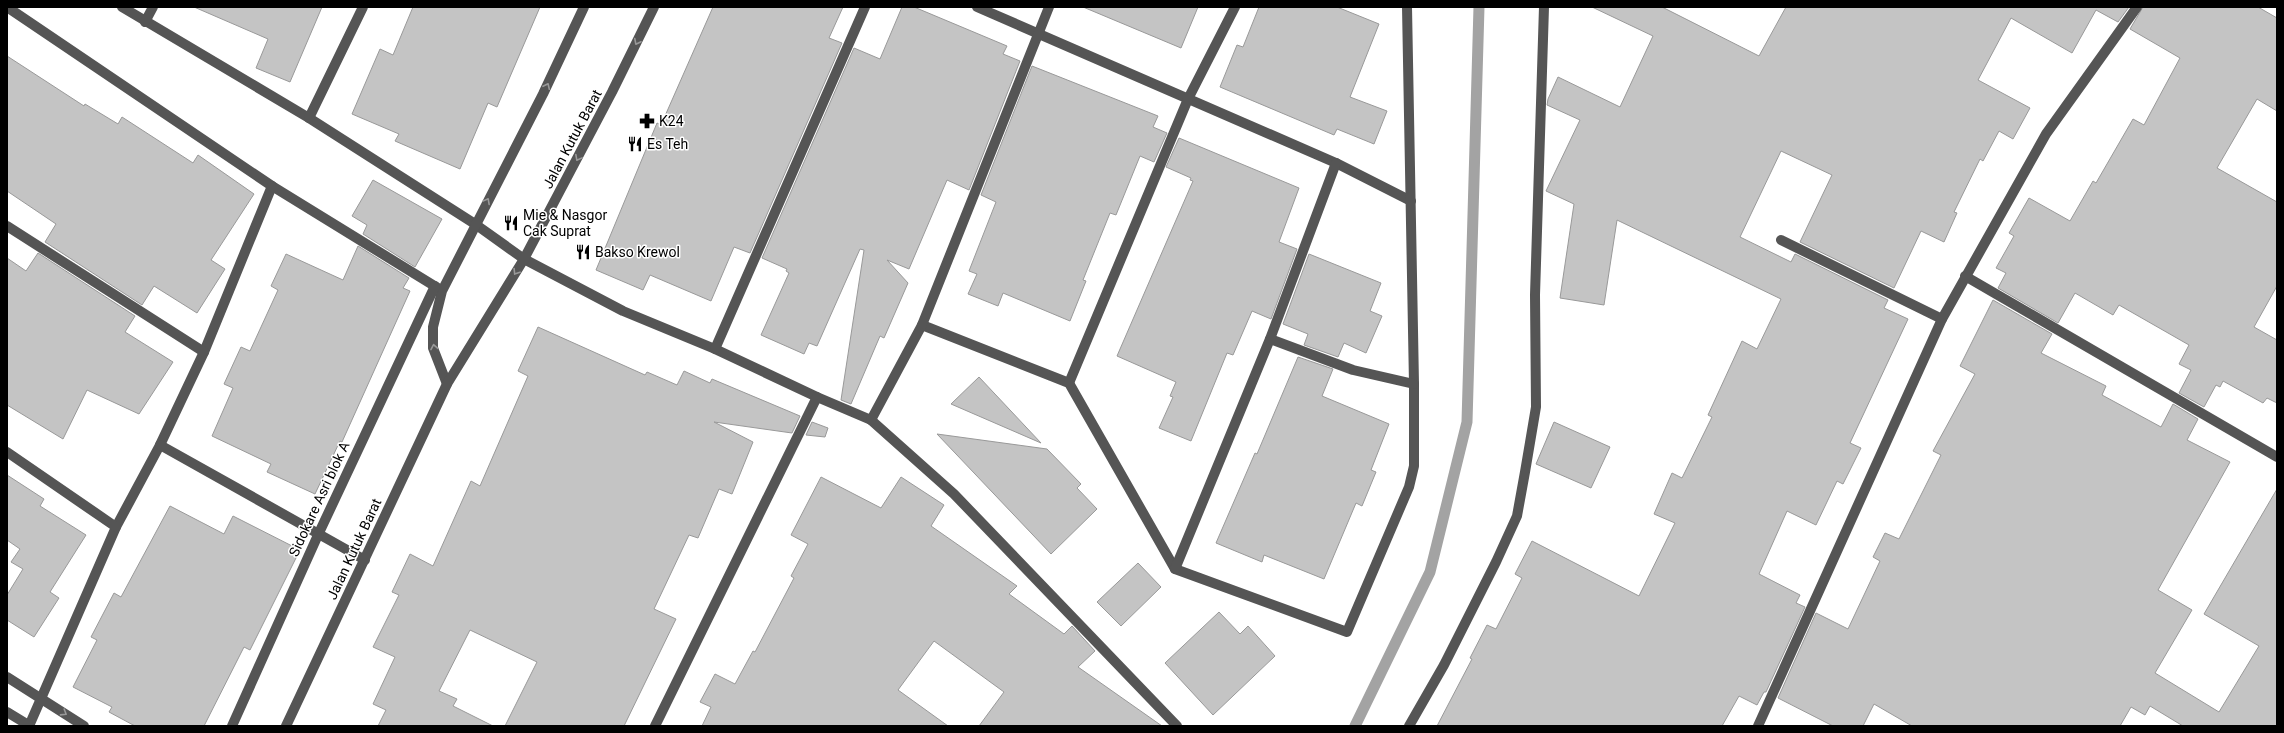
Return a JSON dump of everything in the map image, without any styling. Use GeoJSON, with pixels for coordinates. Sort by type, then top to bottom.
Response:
{"type":"FeatureCollection","features":[{"type":"Feature","properties":{"kind":"street"},"geometry":{"type":"LineString","coordinates":[[122,7],[309,118],[475,224],[524,259],[623,311],[715,349],[817,397],[872,420],[954,494],[1177,726]]}},
{"type":"Feature","properties":{"kind":"street"},"geometry":{"type":"LineString","coordinates":[[145,22],[152,7]]}},
{"type":"Feature","properties":{"kind":"street"},"geometry":{"type":"LineString","coordinates":[[309,118],[363,7]]}},
{"type":"Feature","properties":{"kind":"street"},"geometry":{"type":"LineString","coordinates":[[447,384],[433,348],[433,327],[439,288],[475,224],[543,94],[584,7]]}},
{"type":"Feature","properties":{"kind":"street","name":"Jalan Kutuk Barat"},"geometry":{"type":"LineString","coordinates":[[286,726],[447,384],[524,259],[612,92],[654,7]]}},
{"type":"Feature","properties":{"kind":"street"},"geometry":{"type":"LineString","coordinates":[[715,349],[865,7]]}},
{"type":"Feature","properties":{"kind":"street"},"geometry":{"type":"LineString","coordinates":[[977,7],[1336,163],[1411,201]]}},
{"type":"Feature","properties":{"kind":"street"},"geometry":{"type":"LineString","coordinates":[[872,420],[922,325],[1049,7]]}},
{"type":"Feature","properties":{"kind":"street"},"geometry":{"type":"LineString","coordinates":[[1069,383],[1188,99],[1235,7]]}},
{"type":"Feature","properties":{"kind":"street"},"geometry":{"type":"LineString","coordinates":[[1409,726],[1444,665],[1496,562],[1517,516],[1536,406],[1536,295],[1544,7]]}},
{"type":"Feature","properties":{"kind":"street"},"geometry":{"type":"LineString","coordinates":[[1758,726],[1942,319],[2046,134],[2137,7]]}},
{"type":"Feature","properties":{"kind":"street"},"geometry":{"type":"LineString","coordinates":[[7,8],[272,186],[439,288]]}},
{"type":"Feature","properties":{"kind":"street"},"geometry":{"type":"LineString","coordinates":[[922,325],[1069,383],[1175,569],[1347,632],[1409,487],[1414,466],[1411,201],[1404,8]]}},
{"type":"Feature","properties":{"kind":"street"},"geometry":{"type":"LineString","coordinates":[[1175,569],[1270,338],[1336,163]]}},
{"type":"Feature","properties":{"kind":"street"},"geometry":{"type":"LineString","coordinates":[[7,712],[29,726],[116,527],[160,444],[204,352],[272,186]]}},
{"type":"Feature","properties":{"kind":"street"},"geometry":{"type":"LineString","coordinates":[[7,226],[204,352]]}},
{"type":"Feature","properties":{"kind":"street"},"geometry":{"type":"LineString","coordinates":[[1781,240],[1942,319]]}},
{"type":"Feature","properties":{"kind":"street"},"geometry":{"type":"LineString","coordinates":[[1965,276],[2277,457]]}},
{"type":"Feature","properties":{"kind":"street","name":"Sidokare Asri blok A"},"geometry":{"type":"LineString","coordinates":[[232,726],[318,535],[439,288]]}},
{"type":"Feature","properties":{"kind":"street"},"geometry":{"type":"LineString","coordinates":[[1270,338],[1353,370],[1414,384]]}},
{"type":"Feature","properties":{"kind":"street"},"geometry":{"type":"LineString","coordinates":[[655,726],[817,397]]}},
{"type":"Feature","properties":{"kind":"street"},"geometry":{"type":"LineString","coordinates":[[160,444],[318,535],[365,560]]}},
{"type":"Feature","properties":{"kind":"street"},"geometry":{"type":"LineString","coordinates":[[7,452],[116,527]]}},
{"type":"Feature","properties":{"kind":"street"},"geometry":{"type":"LineString","coordinates":[[7,677],[84,726]]}},
{"type":"Feature","properties":{"kind":"building"},"geometry":{"type":"Polygon","coordinates":[[[194,7],[322,7],[290,82],[256,68],[268,39],[194,7]]]}},
{"type":"Feature","properties":{"kind":"building"},"geometry":{"type":"Polygon","coordinates":[[[413,7],[540,7],[497,107],[488,103],[460,169],[395,141],[399,134],[352,114],[380,49],[393,55],[413,7]]]}},
{"type":"Feature","properties":{"kind":"building"},"geometry":{"type":"Polygon","coordinates":[[[713,7],[843,7],[829,38],[842,43],[750,253],[734,247],[711,301],[650,275],[643,290],[596,270],[657,123],[661,125],[713,7]]]}},
{"type":"Feature","properties":{"kind":"building"},"geometry":{"type":"Polygon","coordinates":[[[902,7],[914,7],[1007,46],[1003,54],[1020,61],[969,190],[947,180],[909,269],[887,260],[908,283],[884,338],[880,336],[851,404],[841,400],[864,250],[860,249],[817,346],[809,343],[804,354],[761,335],[789,273],[786,271],[787,269],[762,258],[854,48],[880,59],[902,7]]]}},
{"type":"Feature","properties":{"kind":"building"},"geometry":{"type":"Polygon","coordinates":[[[1083,7],[1198,7],[1181,48],[1083,7]]]}},
{"type":"Feature","properties":{"kind":"building"},"geometry":{"type":"Polygon","coordinates":[[[1259,7],[1337,7],[1379,24],[1350,97],[1387,111],[1374,144],[1337,129],[1334,135],[1220,87],[1237,45],[1243,47],[1259,7]]]}},
{"type":"Feature","properties":{"kind":"building"},"geometry":{"type":"Polygon","coordinates":[[[1592,7],[1662,7],[1759,56],[1786,7],[2129,7],[2118,22],[2096,10],[2072,53],[2011,18],[1978,80],[2030,108],[2013,139],[1999,131],[1983,161],[1980,159],[1954,212],[1957,213],[1944,242],[1921,231],[1894,288],[1800,242],[1832,175],[1781,151],[1740,237],[1791,262],[1795,254],[1888,300],[1884,308],[1908,319],[1850,443],[1861,448],[1843,484],[1837,481],[1816,525],[1787,511],[1759,574],[1800,595],[1796,603],[1805,607],[1766,692],[1764,692],[1757,705],[1739,696],[1722,726],[1437,726],[1472,659],[1470,658],[1487,625],[1496,629],[1522,578],[1515,574],[1532,541],[1639,596],[1675,523],[1654,514],[1672,473],[1682,478],[1712,417],[1708,415],[1742,341],[1757,349],[1781,299],[1617,220],[1604,305],[1560,298],[1574,204],[1546,191],[1580,120],[1547,105],[1548,99],[1558,77],[1620,107],[1653,36],[1592,7]]]}},
{"type":"Feature","properties":{"kind":"building"},"geometry":{"type":"Polygon","coordinates":[[[2143,7],[2258,7],[2277,18],[2277,111],[2257,99],[2217,168],[2277,202],[2277,286],[2254,327],[2277,340],[2277,403],[2267,398],[2263,403],[2223,381],[2220,387],[2216,385],[2204,407],[2179,393],[2191,370],[2179,364],[2189,345],[2119,305],[2113,315],[2075,293],[2058,323],[1998,288],[2006,273],[1996,268],[2014,236],[2009,233],[2029,198],[2070,221],[2093,181],[2096,183],[2133,119],[2144,125],[2180,58],[2130,29],[2143,7]]]}},
{"type":"Feature","properties":{"kind":"building"},"geometry":{"type":"Polygon","coordinates":[[[7,56],[84,106],[85,104],[118,124],[122,117],[193,163],[198,155],[254,194],[211,260],[225,269],[197,313],[154,286],[142,305],[45,242],[56,224],[7,191],[7,56]]]}},
{"type":"Feature","properties":{"kind":"building"},"geometry":{"type":"Polygon","coordinates":[[[1032,66],[1158,116],[1153,127],[1167,133],[1154,162],[1140,156],[1116,215],[1110,213],[1083,280],[1086,281],[1070,321],[1003,293],[998,306],[968,294],[977,274],[969,271],[996,202],[981,195],[1032,66]]]}},
{"type":"Feature","properties":{"kind":"building"},"geometry":{"type":"Polygon","coordinates":[[[1179,138],[1299,188],[1279,242],[1297,249],[1271,319],[1252,311],[1233,355],[1227,353],[1191,441],[1159,428],[1173,397],[1170,396],[1176,382],[1117,356],[1193,181],[1190,180],[1191,178],[1166,167],[1179,138]]]}},
{"type":"Feature","properties":{"kind":"building"},"geometry":{"type":"Polygon","coordinates":[[[373,180],[442,219],[415,267],[363,234],[367,225],[352,216],[373,180]]]}},
{"type":"Feature","properties":{"kind":"building"},"geometry":{"type":"Polygon","coordinates":[[[358,246],[409,278],[403,288],[410,291],[342,442],[340,441],[315,494],[267,472],[271,464],[212,436],[233,388],[224,384],[241,347],[250,351],[278,290],[271,286],[286,254],[343,280],[358,246]]]}},
{"type":"Feature","properties":{"kind":"building"},"geometry":{"type":"Polygon","coordinates":[[[38,253],[135,316],[125,332],[173,362],[139,414],[87,390],[63,439],[7,405],[7,258],[26,271],[38,253]]]}},
{"type":"Feature","properties":{"kind":"building"},"geometry":{"type":"Polygon","coordinates":[[[1309,254],[1381,283],[1370,311],[1382,316],[1366,353],[1344,343],[1338,357],[1304,345],[1308,334],[1283,324],[1309,254]]]}},
{"type":"Feature","properties":{"kind":"building"},"geometry":{"type":"Polygon","coordinates":[[[1993,300],[2052,334],[2041,353],[2106,386],[2102,395],[2161,427],[2173,404],[2198,419],[2187,440],[2230,462],[2158,590],[2192,610],[2155,673],[2219,712],[2259,646],[2204,614],[2277,489],[2277,726],[2183,726],[2150,706],[2145,715],[2131,707],[2120,726],[1912,726],[1874,704],[1863,726],[1833,726],[1778,698],[1816,613],[1848,629],[1880,561],[1873,557],[1885,533],[1899,539],[1941,455],[1933,451],[1975,374],[1960,366],[1993,300]]]}},
{"type":"Feature","properties":{"kind":"building"},"geometry":{"type":"Polygon","coordinates":[[[538,327],[645,375],[647,372],[677,385],[684,371],[710,383],[712,379],[800,416],[792,433],[714,422],[753,442],[732,494],[719,489],[698,538],[689,535],[654,609],[676,619],[624,726],[505,726],[537,662],[470,630],[439,691],[457,699],[453,706],[493,726],[378,726],[386,710],[373,704],[395,657],[373,647],[399,595],[392,592],[410,554],[433,566],[471,481],[480,486],[528,376],[518,371],[538,327]]]}},
{"type":"Feature","properties":{"kind":"building"},"geometry":{"type":"Polygon","coordinates":[[[1298,357],[1333,369],[1322,396],[1389,424],[1371,470],[1376,472],[1362,506],[1356,503],[1324,579],[1264,555],[1262,562],[1216,543],[1255,453],[1257,454],[1298,357]]]}},
{"type":"Feature","properties":{"kind":"building"},"geometry":{"type":"Polygon","coordinates":[[[979,377],[1041,443],[951,404],[979,377]]]}},
{"type":"Feature","properties":{"kind":"building"},"geometry":{"type":"Polygon","coordinates":[[[812,422],[828,428],[825,437],[806,435],[812,422]]]}},
{"type":"Feature","properties":{"kind":"building"},"geometry":{"type":"Polygon","coordinates":[[[1554,422],[1610,447],[1591,488],[1536,464],[1554,422]]]}},
{"type":"Feature","properties":{"kind":"building"},"geometry":{"type":"Polygon","coordinates":[[[937,434],[1047,449],[1081,484],[1077,488],[1097,509],[1051,554],[937,434]]]}},
{"type":"Feature","properties":{"kind":"building"},"geometry":{"type":"Polygon","coordinates":[[[7,475],[44,499],[40,506],[86,535],[50,592],[59,598],[34,637],[7,620],[7,595],[23,569],[11,562],[20,549],[7,540],[7,475]]]}},
{"type":"Feature","properties":{"kind":"building"},"geometry":{"type":"Polygon","coordinates":[[[821,477],[881,508],[901,477],[944,505],[931,526],[1017,586],[1009,594],[1064,634],[1072,626],[1095,651],[1078,667],[1162,726],[979,726],[1004,692],[934,641],[898,690],[948,726],[702,726],[711,707],[700,702],[715,674],[735,684],[753,651],[755,652],[794,578],[791,576],[808,544],[791,535],[821,477]]]}},
{"type":"Feature","properties":{"kind":"building"},"geometry":{"type":"Polygon","coordinates":[[[170,506],[224,534],[233,516],[300,550],[250,650],[244,647],[204,726],[135,726],[109,712],[112,707],[73,687],[97,640],[91,637],[114,593],[121,597],[170,506]]]}},
{"type":"Feature","properties":{"kind":"building"},"geometry":{"type":"Polygon","coordinates":[[[1138,563],[1161,587],[1121,626],[1097,602],[1138,563]]]}},
{"type":"Feature","properties":{"kind":"building"},"geometry":{"type":"Polygon","coordinates":[[[1219,612],[1240,634],[1248,626],[1275,656],[1213,715],[1165,663],[1219,612]]]}},
{"type":"Feature","properties":{"kind":"waterway"},"geometry":{"type":"LineString","coordinates":[[1355,726],[1430,572],[1467,422],[1479,7]]}},
{"type":"Feature","properties":{"kind":"place","name":"K24"},"geometry":{"type":"Point","coordinates":[647,121]}},
{"type":"Feature","properties":{"kind":"place","name":"Es Teh"},"geometry":{"type":"Point","coordinates":[635,144]}},
{"type":"Feature","properties":{"kind":"place","name":"Mie & Nasgor Cak Suprat"},"geometry":{"type":"Point","coordinates":[511,223]}},
{"type":"Feature","properties":{"kind":"place","name":"Bakso Krewol"},"geometry":{"type":"Point","coordinates":[583,252]}}]}
